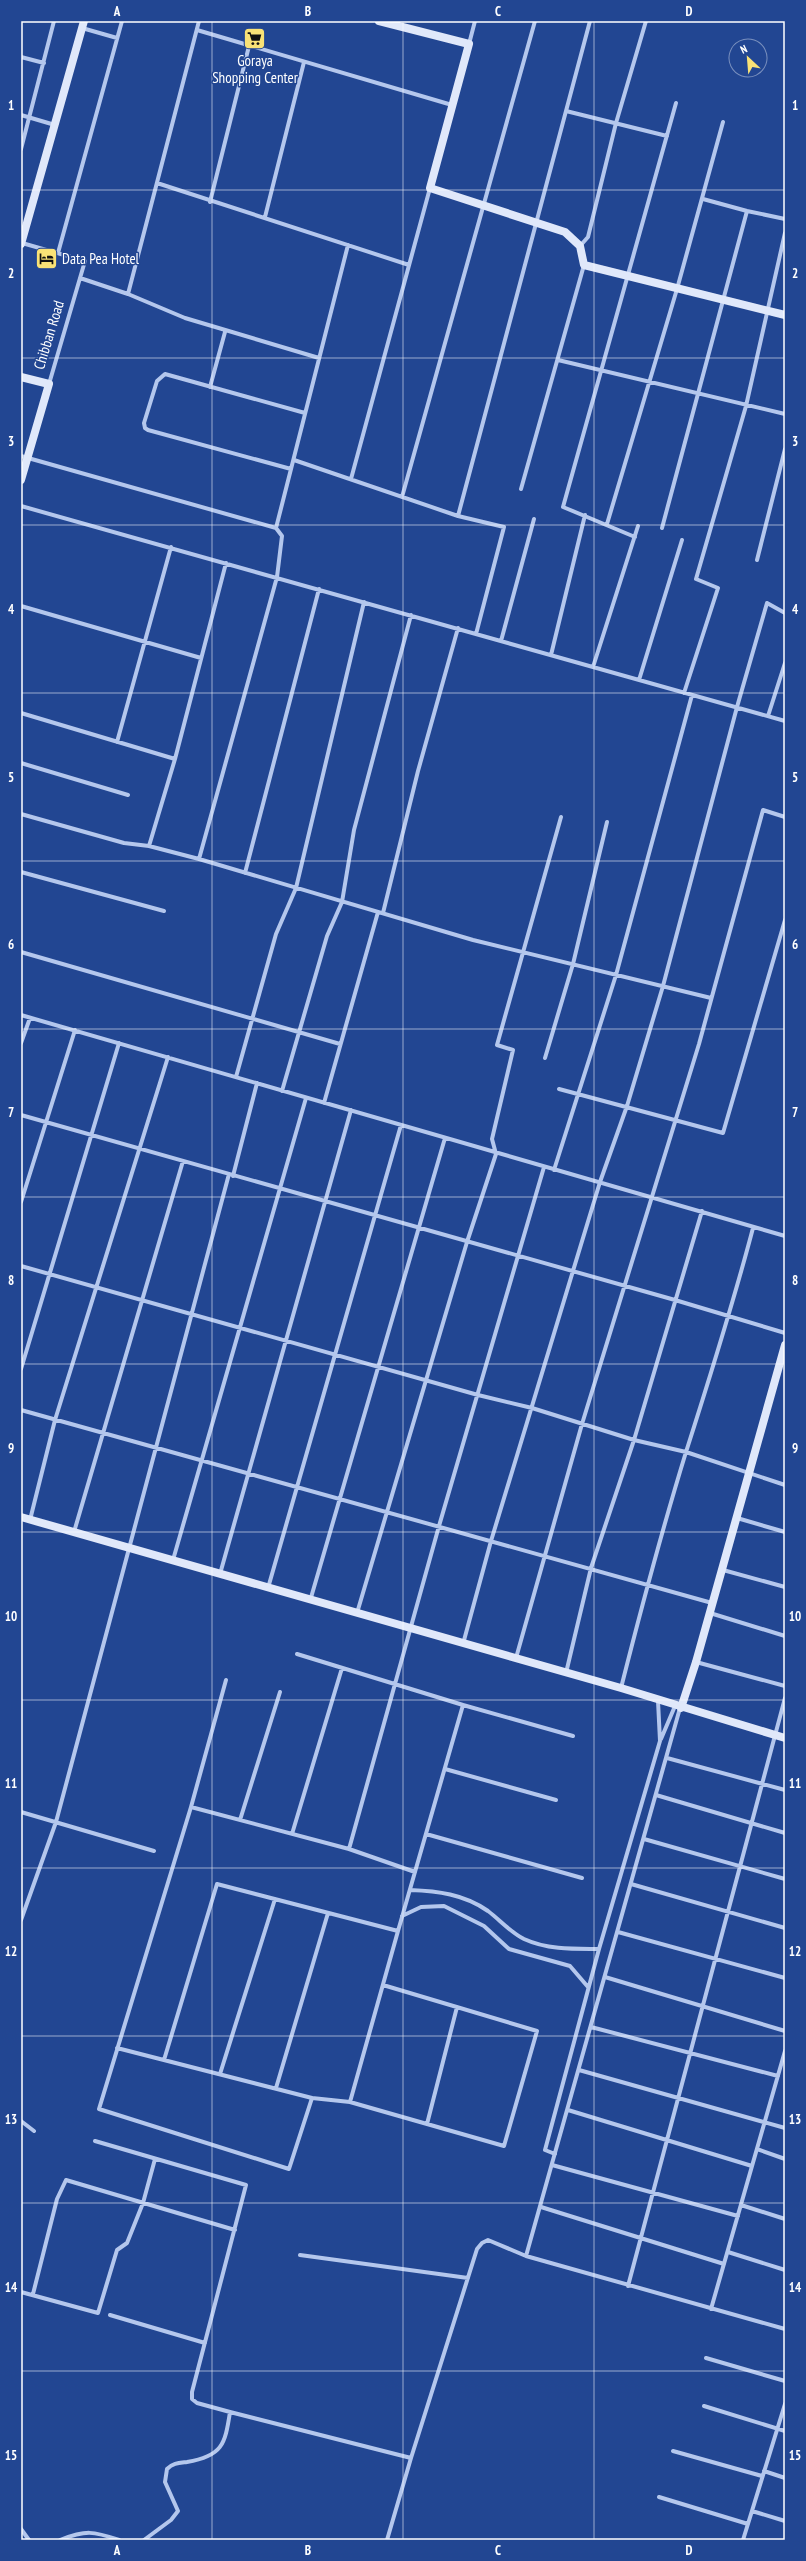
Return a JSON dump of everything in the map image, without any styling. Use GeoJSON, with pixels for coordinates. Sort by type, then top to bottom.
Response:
{"type":"FeatureCollection","features":[{"type":"Feature","properties":{"kind":"street"},"geometry":{"type":"LineString","coordinates":[[21,149],[54,21]]}},
{"type":"Feature","properties":{"kind":"street"},"geometry":{"type":"LineString","coordinates":[[58,253],[122,21]]}},
{"type":"Feature","properties":{"kind":"street"},"geometry":{"type":"LineString","coordinates":[[128,294],[199,21]]}},
{"type":"Feature","properties":{"kind":"street"},"geometry":{"type":"LineString","coordinates":[[382,21],[469,44]]}},
{"type":"Feature","properties":{"kind":"street"},"geometry":{"type":"LineString","coordinates":[[351,479],[475,21]]}},
{"type":"Feature","properties":{"kind":"street"},"geometry":{"type":"LineString","coordinates":[[402,497],[485,206],[535,21]]}},
{"type":"Feature","properties":{"kind":"street"},"geometry":{"type":"LineString","coordinates":[[458,516],[590,21]]}},
{"type":"Feature","properties":{"kind":"street"},"geometry":{"type":"LineString","coordinates":[[580,246],[588,237],[616,123],[646,21]]}},
{"type":"Feature","properties":{"kind":"street"},"geometry":{"type":"LineString","coordinates":[[21,243],[83,25],[117,38]]}},
{"type":"Feature","properties":{"kind":"street"},"geometry":{"type":"LineString","coordinates":[[197,30],[452,105]]}},
{"type":"Feature","properties":{"kind":"street"},"geometry":{"type":"LineString","coordinates":[[210,202],[249,46]]}},
{"type":"Feature","properties":{"kind":"street"},"geometry":{"type":"LineString","coordinates":[[21,57],[44,63]]}},
{"type":"Feature","properties":{"kind":"street"},"geometry":{"type":"LineString","coordinates":[[265,218],[304,62]]}},
{"type":"Feature","properties":{"kind":"street"},"geometry":{"type":"LineString","coordinates":[[635,537],[563,506],[629,276],[676,103]]}},
{"type":"Feature","properties":{"kind":"street"},"geometry":{"type":"LineString","coordinates":[[566,111],[667,136]]}},
{"type":"Feature","properties":{"kind":"street"},"geometry":{"type":"LineString","coordinates":[[21,115],[55,125]]}},
{"type":"Feature","properties":{"kind":"street"},"geometry":{"type":"LineString","coordinates":[[607,524],[703,199],[723,122]]}},
{"type":"Feature","properties":{"kind":"street"},"geometry":{"type":"LineString","coordinates":[[157,183],[210,202],[265,218],[409,265]]}},
{"type":"Feature","properties":{"kind":"street"},"geometry":{"type":"LineString","coordinates":[[430,188],[565,232],[580,246],[584,265],[521,489]]}},
{"type":"Feature","properties":{"kind":"street"},"geometry":{"type":"LineString","coordinates":[[703,199],[747,212],[785,219]]}},
{"type":"Feature","properties":{"kind":"street"},"geometry":{"type":"LineString","coordinates":[[662,528],[747,212]]}},
{"type":"Feature","properties":{"kind":"street"},"geometry":{"type":"LineString","coordinates":[[684,693],[718,588],[696,579],[746,406],[785,232]]}},
{"type":"Feature","properties":{"kind":"street","name":"Chibban Road"},"geometry":{"type":"LineString","coordinates":[[21,243],[85,261],[49,384],[24,457],[21,480]]}},
{"type":"Feature","properties":{"kind":"street"},"geometry":{"type":"LineString","coordinates":[[276,528],[348,245]]}},
{"type":"Feature","properties":{"kind":"street"},"geometry":{"type":"LineString","coordinates":[[584,265],[785,315]]}},
{"type":"Feature","properties":{"kind":"street"},"geometry":{"type":"LineString","coordinates":[[80,278],[128,294],[185,318],[225,332],[319,358]]}},
{"type":"Feature","properties":{"kind":"street"},"geometry":{"type":"LineString","coordinates":[[210,386],[225,332]]}},
{"type":"Feature","properties":{"kind":"street"},"geometry":{"type":"LineString","coordinates":[[558,360],[746,406],[785,414]]}},
{"type":"Feature","properties":{"kind":"street"},"geometry":{"type":"LineString","coordinates":[[291,469],[145,428],[144,423],[160,377],[165,374],[305,413]]}},
{"type":"Feature","properties":{"kind":"street"},"geometry":{"type":"LineString","coordinates":[[21,377],[49,384]]}},
{"type":"Feature","properties":{"kind":"street"},"geometry":{"type":"LineString","coordinates":[[757,560],[785,449]]}},
{"type":"Feature","properties":{"kind":"street"},"geometry":{"type":"LineString","coordinates":[[24,457],[276,528],[282,536],[277,577],[199,859]]}},
{"type":"Feature","properties":{"kind":"street"},"geometry":{"type":"LineString","coordinates":[[294,460],[458,516],[504,528],[476,634]]}},
{"type":"Feature","properties":{"kind":"street"},"geometry":{"type":"LineString","coordinates":[[21,506],[785,721]]}},
{"type":"Feature","properties":{"kind":"street"},"geometry":{"type":"LineString","coordinates":[[551,655],[585,516]]}},
{"type":"Feature","properties":{"kind":"street"},"geometry":{"type":"LineString","coordinates":[[501,641],[534,519]]}},
{"type":"Feature","properties":{"kind":"street"},"geometry":{"type":"LineString","coordinates":[[593,667],[638,526]]}},
{"type":"Feature","properties":{"kind":"street"},"geometry":{"type":"LineString","coordinates":[[639,680],[682,540]]}},
{"type":"Feature","properties":{"kind":"street"},"geometry":{"type":"LineString","coordinates":[[116,742],[171,547]]}},
{"type":"Feature","properties":{"kind":"street"},"geometry":{"type":"LineString","coordinates":[[149,846],[175,759],[226,563]]}},
{"type":"Feature","properties":{"kind":"street"},"geometry":{"type":"LineString","coordinates":[[245,873],[320,589]]}},
{"type":"Feature","properties":{"kind":"street"},"geometry":{"type":"LineString","coordinates":[[236,1077],[276,934],[296,888],[364,602]]}},
{"type":"Feature","properties":{"kind":"street"},"geometry":{"type":"LineString","coordinates":[[463,1645],[491,1541],[600,1182],[627,1106],[663,986],[736,708],[767,603],[785,613]]}},
{"type":"Feature","properties":{"kind":"street"},"geometry":{"type":"LineString","coordinates":[[21,606],[201,658]]}},
{"type":"Feature","properties":{"kind":"street"},"geometry":{"type":"LineString","coordinates":[[282,1091],[327,936],[342,902],[354,830],[412,615]]}},
{"type":"Feature","properties":{"kind":"street"},"geometry":{"type":"LineString","coordinates":[[383,913],[418,771],[458,628]]}},
{"type":"Feature","properties":{"kind":"street"},"geometry":{"type":"LineString","coordinates":[[768,716],[785,662]]}},
{"type":"Feature","properties":{"kind":"street"},"geometry":{"type":"LineString","coordinates":[[554,1170],[616,975],[692,695]]}},
{"type":"Feature","properties":{"kind":"street"},"geometry":{"type":"LineString","coordinates":[[21,713],[175,759]]}},
{"type":"Feature","properties":{"kind":"street"},"geometry":{"type":"LineString","coordinates":[[21,763],[128,795]]}},
{"type":"Feature","properties":{"kind":"street"},"geometry":{"type":"LineString","coordinates":[[515,1660],[582,1424],[625,1287],[711,998],[763,810],[785,817]]}},
{"type":"Feature","properties":{"kind":"street"},"geometry":{"type":"LineString","coordinates":[[21,814],[124,843],[149,846],[199,859],[342,902],[522,952],[711,998]]}},
{"type":"Feature","properties":{"kind":"street"},"geometry":{"type":"LineString","coordinates":[[357,1614],[466,1242],[496,1154],[492,1138],[513,1050],[497,1045],[561,817]]}},
{"type":"Feature","properties":{"kind":"street"},"geometry":{"type":"LineString","coordinates":[[545,1058],[573,964],[607,822]]}},
{"type":"Feature","properties":{"kind":"street"},"geometry":{"type":"LineString","coordinates":[[21,872],[164,911]]}},
{"type":"Feature","properties":{"kind":"street"},"geometry":{"type":"LineString","coordinates":[[324,1103],[378,912]]}},
{"type":"Feature","properties":{"kind":"street"},"geometry":{"type":"LineString","coordinates":[[559,1089],[627,1106],[723,1133],[785,920]]}},
{"type":"Feature","properties":{"kind":"street"},"geometry":{"type":"LineString","coordinates":[[21,952],[340,1044]]}},
{"type":"Feature","properties":{"kind":"street"},"geometry":{"type":"LineString","coordinates":[[21,1015],[351,1110],[496,1154],[600,1182],[702,1211],[753,1228],[785,1236]]}},
{"type":"Feature","properties":{"kind":"street"},"geometry":{"type":"LineString","coordinates":[[21,1043],[30,1018]]}},
{"type":"Feature","properties":{"kind":"street"},"geometry":{"type":"LineString","coordinates":[[21,1202],[45,1121],[75,1030]]}},
{"type":"Feature","properties":{"kind":"street"},"geometry":{"type":"LineString","coordinates":[[21,1369],[119,1043]]}},
{"type":"Feature","properties":{"kind":"street"},"geometry":{"type":"LineString","coordinates":[[30,1520],[56,1420],[168,1057]]}},
{"type":"Feature","properties":{"kind":"street"},"geometry":{"type":"LineString","coordinates":[[21,1920],[56,1822],[191,1314],[257,1083]]}},
{"type":"Feature","properties":{"kind":"street"},"geometry":{"type":"LineString","coordinates":[[172,1561],[306,1098]]}},
{"type":"Feature","properties":{"kind":"street"},"geometry":{"type":"LineString","coordinates":[[220,1575],[351,1110]]}},
{"type":"Feature","properties":{"kind":"street"},"geometry":{"type":"LineString","coordinates":[[21,1115],[573,1273],[675,1300],[785,1333]]}},
{"type":"Feature","properties":{"kind":"street"},"geometry":{"type":"LineString","coordinates":[[268,1589],[401,1125]]}},
{"type":"Feature","properties":{"kind":"street"},"geometry":{"type":"LineString","coordinates":[[310,1601],[444,1138]]}},
{"type":"Feature","properties":{"kind":"street"},"geometry":{"type":"LineString","coordinates":[[74,1533],[102,1433],[183,1161]]}},
{"type":"Feature","properties":{"kind":"street"},"geometry":{"type":"LineString","coordinates":[[349,1849],[409,1629],[544,1167]]}},
{"type":"Feature","properties":{"kind":"street"},"geometry":{"type":"LineString","coordinates":[[565,1674],[591,1568],[634,1440],[702,1211]]}},
{"type":"Feature","properties":{"kind":"street"},"geometry":{"type":"LineString","coordinates":[[621,1688],[648,1584],[686,1452],[730,1317],[753,1228]]}},
{"type":"Feature","properties":{"kind":"street"},"geometry":{"type":"LineString","coordinates":[[21,1266],[426,1381],[532,1408],[634,1440],[686,1452],[785,1485]]}},
{"type":"Feature","properties":{"kind":"street"},"geometry":{"type":"LineString","coordinates":[[555,2154],[545,2150],[588,1987],[660,1741],[678,1707],[696,1662],[723,1570],[748,1472],[785,1345]]}},
{"type":"Feature","properties":{"kind":"street"},"geometry":{"type":"LineString","coordinates":[[21,1410],[713,1603]]}},
{"type":"Feature","properties":{"kind":"street"},"geometry":{"type":"LineString","coordinates":[[21,1517],[515,1660],[621,1688],[658,1701],[785,1738]]}},
{"type":"Feature","properties":{"kind":"street"},"geometry":{"type":"LineString","coordinates":[[737,1518],[785,1532]]}},
{"type":"Feature","properties":{"kind":"street"},"geometry":{"type":"LineString","coordinates":[[723,1570],[785,1587]]}},
{"type":"Feature","properties":{"kind":"street"},"geometry":{"type":"LineString","coordinates":[[710,1613],[785,1636]]}},
{"type":"Feature","properties":{"kind":"street"},"geometry":{"type":"LineString","coordinates":[[297,1654],[463,1705],[572,1736]]}},
{"type":"Feature","properties":{"kind":"street"},"geometry":{"type":"LineString","coordinates":[[696,1662],[785,1686]]}},
{"type":"Feature","properties":{"kind":"street"},"geometry":{"type":"LineString","coordinates":[[292,1834],[342,1668]]}},
{"type":"Feature","properties":{"kind":"street"},"geometry":{"type":"LineString","coordinates":[[226,1680],[191,1807],[99,2109],[289,2169],[312,2098]]}},
{"type":"Feature","properties":{"kind":"street"},"geometry":{"type":"LineString","coordinates":[[240,1820],[280,1692]]}},
{"type":"Feature","properties":{"kind":"street"},"geometry":{"type":"LineString","coordinates":[[628,2286],[726,1912],[785,1698]]}},
{"type":"Feature","properties":{"kind":"street"},"geometry":{"type":"LineString","coordinates":[[658,1701],[660,1741]]}},
{"type":"Feature","properties":{"kind":"street"},"geometry":{"type":"LineString","coordinates":[[350,2102],[382,1985],[463,1705]]}},
{"type":"Feature","properties":{"kind":"street"},"geometry":{"type":"LineString","coordinates":[[526,2256],[667,1758],[678,1707]]}},
{"type":"Feature","properties":{"kind":"street"},"geometry":{"type":"LineString","coordinates":[[667,1758],[785,1790]]}},
{"type":"Feature","properties":{"kind":"street"},"geometry":{"type":"LineString","coordinates":[[445,1769],[556,1800]]}},
{"type":"Feature","properties":{"kind":"street"},"geometry":{"type":"LineString","coordinates":[[656,1795],[785,1833]]}},
{"type":"Feature","properties":{"kind":"street"},"geometry":{"type":"LineString","coordinates":[[191,1807],[349,1849],[415,1872]]}},
{"type":"Feature","properties":{"kind":"street"},"geometry":{"type":"LineString","coordinates":[[21,1812],[154,1851]]}},
{"type":"Feature","properties":{"kind":"street"},"geometry":{"type":"LineString","coordinates":[[426,1834],[582,1878]]}},
{"type":"Feature","properties":{"kind":"street"},"geometry":{"type":"LineString","coordinates":[[644,1839],[785,1879]]}},
{"type":"Feature","properties":{"kind":"street"},"geometry":{"type":"LineString","coordinates":[[164,2060],[217,1884],[398,1931]]}},
{"type":"Feature","properties":{"kind":"street"},"geometry":{"type":"LineString","coordinates":[[631,1884],[785,1928]]}},
{"type":"Feature","properties":{"kind":"street"},"geometry":{"type":"LineString","coordinates":[[410,1890],[439,1891],[467,1899],[488,1911],[505,1927],[524,1938],[548,1947],[599,1949]]}},
{"type":"Feature","properties":{"kind":"street"},"geometry":{"type":"LineString","coordinates":[[220,2074],[275,1899]]}},
{"type":"Feature","properties":{"kind":"street"},"geometry":{"type":"LineString","coordinates":[[402,1916],[421,1907],[444,1906],[484,1926],[509,1949],[570,1966],[588,1987]]}},
{"type":"Feature","properties":{"kind":"street"},"geometry":{"type":"LineString","coordinates":[[276,2088],[328,1913]]}},
{"type":"Feature","properties":{"kind":"street"},"geometry":{"type":"LineString","coordinates":[[618,1932],[785,1978]]}},
{"type":"Feature","properties":{"kind":"street"},"geometry":{"type":"LineString","coordinates":[[605,1977],[785,2031]]}},
{"type":"Feature","properties":{"kind":"street"},"geometry":{"type":"LineString","coordinates":[[118,2048],[312,2098],[350,2102],[504,2146],[537,2031],[382,1985]]}},
{"type":"Feature","properties":{"kind":"street"},"geometry":{"type":"LineString","coordinates":[[427,2124],[457,2008]]}},
{"type":"Feature","properties":{"kind":"street"},"geometry":{"type":"LineString","coordinates":[[591,2027],[778,2076]]}},
{"type":"Feature","properties":{"kind":"street"},"geometry":{"type":"LineString","coordinates":[[712,2309],[785,2051]]}},
{"type":"Feature","properties":{"kind":"street"},"geometry":{"type":"LineString","coordinates":[[579,2070],[785,2128]]}},
{"type":"Feature","properties":{"kind":"street"},"geometry":{"type":"LineString","coordinates":[[568,2110],[752,2166]]}},
{"type":"Feature","properties":{"kind":"street"},"geometry":{"type":"LineString","coordinates":[[21,2122],[34,2131]]}},
{"type":"Feature","properties":{"kind":"street"},"geometry":{"type":"LineString","coordinates":[[95,2141],[246,2184],[192,2392],[192,2399],[197,2403],[230,2412],[411,2458]]}},
{"type":"Feature","properties":{"kind":"street"},"geometry":{"type":"LineString","coordinates":[[757,2149],[785,2159]]}},
{"type":"Feature","properties":{"kind":"street"},"geometry":{"type":"LineString","coordinates":[[21,2292],[33,2294],[98,2313],[117,2250],[127,2243],[143,2203],[155,2159]]}},
{"type":"Feature","properties":{"kind":"street"},"geometry":{"type":"LineString","coordinates":[[552,2165],[738,2216]]}},
{"type":"Feature","properties":{"kind":"street"},"geometry":{"type":"LineString","coordinates":[[33,2294],[57,2199],[66,2180],[235,2230]]}},
{"type":"Feature","properties":{"kind":"street"},"geometry":{"type":"LineString","coordinates":[[741,2205],[785,2218]]}},
{"type":"Feature","properties":{"kind":"street"},"geometry":{"type":"LineString","coordinates":[[541,2207],[724,2264]]}},
{"type":"Feature","properties":{"kind":"street"},"geometry":{"type":"LineString","coordinates":[[387,2540],[411,2458],[477,2249],[482,2243],[488,2240],[526,2256],[628,2286],[785,2329]]}},
{"type":"Feature","properties":{"kind":"street"},"geometry":{"type":"LineString","coordinates":[[728,2252],[785,2270]]}},
{"type":"Feature","properties":{"kind":"street"},"geometry":{"type":"LineString","coordinates":[[300,2255],[468,2278]]}},
{"type":"Feature","properties":{"kind":"street"},"geometry":{"type":"LineString","coordinates":[[110,2315],[205,2343]]}},
{"type":"Feature","properties":{"kind":"street"},"geometry":{"type":"LineString","coordinates":[[706,2358],[785,2380]]}},
{"type":"Feature","properties":{"kind":"street"},"geometry":{"type":"LineString","coordinates":[[743,2540],[785,2404]]}},
{"type":"Feature","properties":{"kind":"street"},"geometry":{"type":"LineString","coordinates":[[704,2406],[785,2431]]}},
{"type":"Feature","properties":{"kind":"street"},"geometry":{"type":"LineString","coordinates":[[144,2540],[172,2520],[178,2511],[165,2482],[167,2469],[176,2463],[205,2459],[215,2453],[224,2442],[230,2412]]}},
{"type":"Feature","properties":{"kind":"street"},"geometry":{"type":"LineString","coordinates":[[673,2451],[762,2476]]}},
{"type":"Feature","properties":{"kind":"street"},"geometry":{"type":"LineString","coordinates":[[764,2471],[785,2478]]}},
{"type":"Feature","properties":{"kind":"street"},"geometry":{"type":"LineString","coordinates":[[659,2497],[748,2524]]}},
{"type":"Feature","properties":{"kind":"street"},"geometry":{"type":"LineString","coordinates":[[752,2511],[785,2521]]}},
{"type":"Feature","properties":{"kind":"street"},"geometry":{"type":"LineString","coordinates":[[21,2529],[29,2540]]}},
{"type":"Feature","properties":{"kind":"street"},"geometry":{"type":"LineString","coordinates":[[60,2540],[80,2532],[90,2532],[119,2540]]}},
{"type":"Feature","properties":{"kind":"place","name":"Goraya Shopping Center"},"geometry":{"type":"Point","coordinates":[255,38]}},
{"type":"Feature","properties":{"kind":"place","name":"Data Pea Hotel"},"geometry":{"type":"Point","coordinates":[46,259]}}]}
